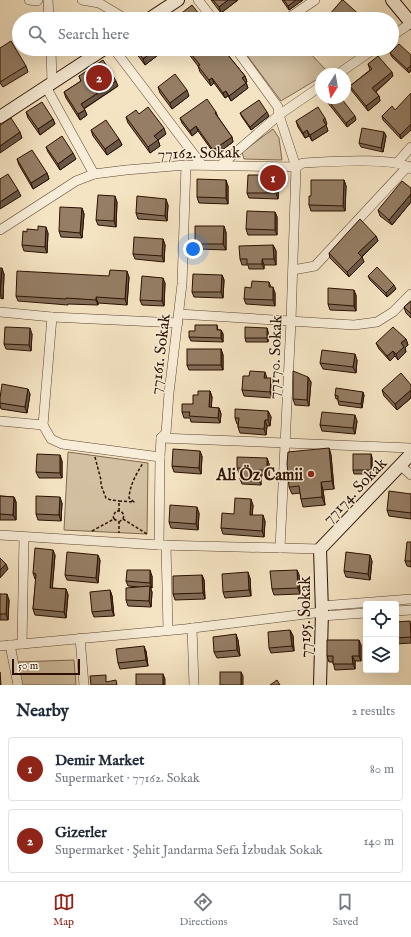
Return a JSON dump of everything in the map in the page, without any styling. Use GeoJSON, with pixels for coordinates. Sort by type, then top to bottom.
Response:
{"type":"FeatureCollection","features":[{"type":"Feature","properties":{"kind":"main road"},"geometry":{"type":"LineString","coordinates":[[160,12],[178,0]]}},
{"type":"Feature","properties":{"kind":"main road"},"geometry":{"type":"LineString","coordinates":[[392,0],[411,23]]}},
{"type":"Feature","properties":{"kind":"main road"},"geometry":{"type":"LineString","coordinates":[[0,117],[93,56]]}},
{"type":"Feature","properties":{"kind":"main road","name":"77174. Sokak"},"geometry":{"type":"LineString","coordinates":[[320,549],[411,454]]}},
{"type":"Feature","properties":{"kind":"main road","name":"77195. Sokak"},"geometry":{"type":"LineString","coordinates":[[320,549],[322,611],[320,685]]}},
{"type":"Feature","properties":{"kind":"street"},"geometry":{"type":"LineString","coordinates":[[29,0],[38,0]]}},
{"type":"Feature","properties":{"kind":"street"},"geometry":{"type":"LineString","coordinates":[[48,0],[49,12]]}},
{"type":"Feature","properties":{"kind":"street"},"geometry":{"type":"LineString","coordinates":[[82,0],[99,3],[114,12]]}},
{"type":"Feature","properties":{"kind":"street"},"geometry":{"type":"LineString","coordinates":[[198,0],[207,12]]}},
{"type":"Feature","properties":{"kind":"street"},"geometry":{"type":"LineString","coordinates":[[297,12],[315,0]]}},
{"type":"Feature","properties":{"kind":"street"},"geometry":{"type":"LineString","coordinates":[[399,31],[411,23]]}},
{"type":"Feature","properties":{"kind":"street"},"geometry":{"type":"LineString","coordinates":[[51,56],[49,85],[94,174]]}},
{"type":"Feature","properties":{"kind":"street"},"geometry":{"type":"LineString","coordinates":[[119,56],[202,165]]}},
{"type":"Feature","properties":{"kind":"street"},"geometry":{"type":"LineString","coordinates":[[243,56],[278,107],[279,116],[296,167]]}},
{"type":"Feature","properties":{"kind":"street"},"geometry":{"type":"LineString","coordinates":[[347,68],[364,56]]}},
{"type":"Feature","properties":{"kind":"street"},"geometry":{"type":"LineString","coordinates":[[222,166],[279,116],[315,90]]}},
{"type":"Feature","properties":{"kind":"street"},"geometry":{"type":"LineString","coordinates":[[397,163],[411,147]]}},
{"type":"Feature","properties":{"kind":"street","name":"77162. Sokak"},"geometry":{"type":"LineString","coordinates":[[0,230],[76,181],[94,174],[186,165],[296,167],[303,163],[382,162],[397,163],[410,168]]}},
{"type":"Feature","properties":{"kind":"street","name":"77161. Sokak"},"geometry":{"type":"LineString","coordinates":[[168,630],[162,545],[160,457],[161,438],[166,433],[169,393],[182,284],[186,165]]}},
{"type":"Feature","properties":{"kind":"street","name":"77170. Sokak"},"geometry":{"type":"LineString","coordinates":[[280,548],[286,444],[296,167]]}},
{"type":"Feature","properties":{"kind":"street"},"geometry":{"type":"LineString","coordinates":[[293,270],[315,266],[410,168]]}},
{"type":"Feature","properties":{"kind":"street"},"geometry":{"type":"LineString","coordinates":[[0,312],[52,317],[291,320],[354,325],[377,322],[393,312],[411,294]]}},
{"type":"Feature","properties":{"kind":"street"},"geometry":{"type":"LineString","coordinates":[[52,317],[42,425],[51,439],[62,444],[160,457]]}},
{"type":"Feature","properties":{"kind":"street"},"geometry":{"type":"LineString","coordinates":[[0,421],[42,425]]}},
{"type":"Feature","properties":{"kind":"street"},"geometry":{"type":"LineString","coordinates":[[161,438],[411,448]]}},
{"type":"Feature","properties":{"kind":"street"},"geometry":{"type":"LineString","coordinates":[[400,465],[411,476]]}},
{"type":"Feature","properties":{"kind":"street"},"geometry":{"type":"LineString","coordinates":[[0,535],[162,545],[320,549]]}},
{"type":"Feature","properties":{"kind":"street"},"geometry":{"type":"LineString","coordinates":[[22,644],[24,537]]}},
{"type":"Feature","properties":{"kind":"street"},"geometry":{"type":"LineString","coordinates":[[0,646],[192,628],[411,599]]}},
{"type":"Feature","properties":{"kind":"street"},"geometry":{"type":"LineString","coordinates":[[399,611],[411,610]]}},
{"type":"Feature","properties":{"kind":"street"},"geometry":{"type":"LineString","coordinates":[[322,611],[363,613]]}},
{"type":"Feature","properties":{"kind":"street"},"geometry":{"type":"LineString","coordinates":[[192,628],[194,685]]}},
{"type":"Feature","properties":{"kind":"street"},"geometry":{"type":"LineString","coordinates":[[80,638],[84,685]]}},
{"type":"Feature","properties":{"kind":"street"},"geometry":{"type":"LineString","coordinates":[[0,642],[10,645]]}},
{"type":"Feature","properties":{"kind":"street"},"geometry":{"type":"LineString","coordinates":[[10,645],[18,685]]}},
{"type":"Feature","properties":{"kind":"path"},"geometry":{"type":"LineString","coordinates":[[93,448],[101,485],[106,498],[111,500],[134,502],[129,498],[130,489],[136,473],[148,455]]}},
{"type":"Feature","properties":{"kind":"path"},"geometry":{"type":"LineString","coordinates":[[119,501],[119,511]]}},
{"type":"Feature","properties":{"kind":"path"},"geometry":{"type":"LineString","coordinates":[[114,519],[113,516],[116,511],[119,511]]}},
{"type":"Feature","properties":{"kind":"path"},"geometry":{"type":"LineString","coordinates":[[119,511],[121,511],[124,515],[123,519]]}},
{"type":"Feature","properties":{"kind":"path"},"geometry":{"type":"LineString","coordinates":[[114,519],[119,522]]}},
{"type":"Feature","properties":{"kind":"path"},"geometry":{"type":"LineString","coordinates":[[89,533],[114,519]]}},
{"type":"Feature","properties":{"kind":"path"},"geometry":{"type":"LineString","coordinates":[[119,522],[123,519]]}},
{"type":"Feature","properties":{"kind":"path"},"geometry":{"type":"LineString","coordinates":[[123,519],[147,534]]}},
{"type":"Feature","properties":{"kind":"path"},"geometry":{"type":"LineString","coordinates":[[119,522],[119,534]]}},
{"type":"Feature","properties":{"kind":"shaded area"},"geometry":{"type":"Polygon","coordinates":[[[247,56],[313,56],[324,68],[315,68],[315,81],[281,101],[247,56]]]}},
{"type":"Feature","properties":{"kind":"shaded area"},"geometry":{"type":"Polygon","coordinates":[[[273,129],[279,138],[282,160],[244,159],[242,152],[273,129]]]}},
{"type":"Feature","properties":{"kind":"shaded area"},"geometry":{"type":"Polygon","coordinates":[[[68,452],[148,463],[147,534],[64,530],[68,452]]]}},
{"type":"Feature","properties":{"kind":"shaded area"},"geometry":{"type":"Polygon","coordinates":[[[74,660],[76,685],[21,685],[17,662],[74,660]]]}},
{"type":"Feature","properties":{"kind":"building"},"geometry":{"type":"Polygon","coordinates":[[[213,0],[228,0],[219,7],[213,0]]]}},
{"type":"Feature","properties":{"kind":"building"},"geometry":{"type":"Polygon","coordinates":[[[284,0],[296,0],[288,6],[284,0]]]}},
{"type":"Feature","properties":{"kind":"building"},"geometry":{"type":"Polygon","coordinates":[[[343,0],[356,12],[332,12],[343,0]]]}},
{"type":"Feature","properties":{"kind":"building"},"geometry":{"type":"Polygon","coordinates":[[[192,5],[198,12],[183,12],[192,5]]]}},
{"type":"Feature","properties":{"kind":"building"},"geometry":{"type":"Polygon","coordinates":[[[11,41],[12,56],[20,56],[26,66],[0,82],[0,48],[11,41]]]}},
{"type":"Feature","properties":{"kind":"building"},"geometry":{"type":"Polygon","coordinates":[[[399,44],[411,55],[411,65],[407,69],[393,56],[399,56],[399,44]]]}},
{"type":"Feature","properties":{"kind":"building"},"geometry":{"type":"Polygon","coordinates":[[[193,56],[229,56],[245,76],[242,78],[246,83],[229,96],[226,91],[223,93],[212,78],[209,80],[198,66],[200,65],[193,56]]]}},
{"type":"Feature","properties":{"kind":"building"},"geometry":{"type":"Polygon","coordinates":[[[378,56],[392,72],[372,88],[379,96],[366,106],[351,85],[372,69],[368,64],[378,56]]]}},
{"type":"Feature","properties":{"kind":"building"},"geometry":{"type":"Polygon","coordinates":[[[103,60],[116,81],[81,104],[85,110],[78,114],[64,92],[81,81],[79,76],[103,60]]]}},
{"type":"Feature","properties":{"kind":"building"},"geometry":{"type":"Polygon","coordinates":[[[175,74],[187,90],[170,103],[158,87],[175,74]]]}},
{"type":"Feature","properties":{"kind":"building"},"geometry":{"type":"Polygon","coordinates":[[[411,93],[411,124],[400,135],[382,116],[392,106],[395,110],[411,93]]]}},
{"type":"Feature","properties":{"kind":"building"},"geometry":{"type":"Polygon","coordinates":[[[207,99],[232,137],[213,150],[196,126],[190,131],[180,118],[207,99]]]}},
{"type":"Feature","properties":{"kind":"building"},"geometry":{"type":"Polygon","coordinates":[[[259,100],[267,112],[250,127],[240,113],[259,100]]]}},
{"type":"Feature","properties":{"kind":"building"},"geometry":{"type":"Polygon","coordinates":[[[42,102],[53,119],[38,129],[26,112],[42,102]]]}},
{"type":"Feature","properties":{"kind":"building"},"geometry":{"type":"Polygon","coordinates":[[[331,104],[346,104],[355,116],[346,123],[331,104]]]}},
{"type":"Feature","properties":{"kind":"building"},"geometry":{"type":"Polygon","coordinates":[[[148,107],[164,128],[154,136],[158,140],[148,147],[126,117],[136,110],[139,114],[148,107]]]}},
{"type":"Feature","properties":{"kind":"building"},"geometry":{"type":"Polygon","coordinates":[[[318,107],[325,118],[323,120],[326,125],[310,135],[307,130],[303,133],[296,121],[318,107]]]}},
{"type":"Feature","properties":{"kind":"building"},"geometry":{"type":"Polygon","coordinates":[[[11,118],[20,132],[0,146],[0,125],[11,118]]]}},
{"type":"Feature","properties":{"kind":"building"},"geometry":{"type":"Polygon","coordinates":[[[106,120],[119,139],[105,149],[91,130],[106,120]]]}},
{"type":"Feature","properties":{"kind":"building"},"geometry":{"type":"Polygon","coordinates":[[[362,128],[384,132],[381,148],[359,143],[362,128]]]}},
{"type":"Feature","properties":{"kind":"building"},"geometry":{"type":"Polygon","coordinates":[[[62,136],[73,153],[58,164],[46,147],[62,136]]]}},
{"type":"Feature","properties":{"kind":"building"},"geometry":{"type":"Polygon","coordinates":[[[32,150],[47,173],[31,183],[17,159],[32,150]]]}},
{"type":"Feature","properties":{"kind":"building"},"geometry":{"type":"Polygon","coordinates":[[[8,174],[18,190],[0,202],[0,179],[8,174]]]}},
{"type":"Feature","properties":{"kind":"building"},"geometry":{"type":"Polygon","coordinates":[[[248,175],[277,175],[276,193],[247,193],[248,175]]]}},
{"type":"Feature","properties":{"kind":"building"},"geometry":{"type":"Polygon","coordinates":[[[197,179],[226,180],[226,198],[197,197],[197,179]]]}},
{"type":"Feature","properties":{"kind":"building"},"geometry":{"type":"Polygon","coordinates":[[[311,180],[344,180],[343,206],[309,205],[309,196],[311,196],[311,180]]]}},
{"type":"Feature","properties":{"kind":"building"},"geometry":{"type":"Polygon","coordinates":[[[402,181],[411,188],[411,194],[389,220],[378,210],[402,181]]]}},
{"type":"Feature","properties":{"kind":"building"},"geometry":{"type":"Polygon","coordinates":[[[98,195],[115,196],[114,221],[96,220],[98,195]]]}},
{"type":"Feature","properties":{"kind":"building"},"geometry":{"type":"Polygon","coordinates":[[[137,196],[166,199],[165,216],[136,213],[137,196]]]}},
{"type":"Feature","properties":{"kind":"building"},"geometry":{"type":"Polygon","coordinates":[[[60,207],[82,208],[80,233],[59,231],[60,207]]]}},
{"type":"Feature","properties":{"kind":"building"},"geometry":{"type":"Polygon","coordinates":[[[247,211],[275,212],[275,230],[246,229],[247,211]]]}},
{"type":"Feature","properties":{"kind":"building"},"geometry":{"type":"Polygon","coordinates":[[[360,219],[376,236],[358,253],[362,257],[347,272],[329,253],[360,219]]]}},
{"type":"Feature","properties":{"kind":"building"},"geometry":{"type":"Polygon","coordinates":[[[38,226],[46,227],[45,247],[22,245],[23,231],[27,232],[27,229],[38,230],[38,226]]]}},
{"type":"Feature","properties":{"kind":"building"},"geometry":{"type":"Polygon","coordinates":[[[195,226],[224,226],[223,244],[195,244],[195,226]]]}},
{"type":"Feature","properties":{"kind":"building"},"geometry":{"type":"Polygon","coordinates":[[[134,237],[163,239],[162,256],[133,254],[134,237]]]}},
{"type":"Feature","properties":{"kind":"building"},"geometry":{"type":"Polygon","coordinates":[[[273,245],[274,259],[262,259],[262,264],[247,264],[247,259],[240,259],[239,246],[273,245]]]}},
{"type":"Feature","properties":{"kind":"building"},"geometry":{"type":"Polygon","coordinates":[[[377,267],[394,285],[386,293],[368,276],[377,267]]]}},
{"type":"Feature","properties":{"kind":"building"},"geometry":{"type":"Polygon","coordinates":[[[0,268],[2,268],[0,293],[0,268]]]}},
{"type":"Feature","properties":{"kind":"building"},"geometry":{"type":"Polygon","coordinates":[[[110,270],[127,271],[125,299],[96,297],[96,300],[16,296],[17,271],[109,276],[110,270]]]}},
{"type":"Feature","properties":{"kind":"building"},"geometry":{"type":"Polygon","coordinates":[[[193,274],[222,275],[221,292],[192,292],[193,274]]]}},
{"type":"Feature","properties":{"kind":"building"},"geometry":{"type":"Polygon","coordinates":[[[142,276],[163,278],[162,301],[140,300],[142,276]]]}},
{"type":"Feature","properties":{"kind":"building"},"geometry":{"type":"Polygon","coordinates":[[[252,281],[269,282],[269,287],[273,287],[273,300],[244,299],[245,287],[251,288],[252,281]]]}},
{"type":"Feature","properties":{"kind":"building"},"geometry":{"type":"Polygon","coordinates":[[[328,288],[354,290],[354,306],[328,304],[328,288]]]}},
{"type":"Feature","properties":{"kind":"building"},"geometry":{"type":"Polygon","coordinates":[[[411,301],[411,314],[404,307],[411,301]]]}},
{"type":"Feature","properties":{"kind":"building"},"geometry":{"type":"Polygon","coordinates":[[[195,325],[217,325],[217,330],[221,330],[221,338],[189,337],[189,331],[195,331],[195,325]]]}},
{"type":"Feature","properties":{"kind":"building"},"geometry":{"type":"Polygon","coordinates":[[[5,327],[30,328],[29,345],[4,344],[5,327]]]}},
{"type":"Feature","properties":{"kind":"building"},"geometry":{"type":"Polygon","coordinates":[[[245,327],[267,328],[267,338],[245,338],[245,327]]]}},
{"type":"Feature","properties":{"kind":"building"},"geometry":{"type":"Polygon","coordinates":[[[393,327],[406,339],[401,343],[404,347],[396,354],[393,351],[387,356],[376,343],[393,327]]]}},
{"type":"Feature","properties":{"kind":"building"},"geometry":{"type":"Polygon","coordinates":[[[187,349],[221,349],[221,365],[187,365],[187,349]]]}},
{"type":"Feature","properties":{"kind":"building"},"geometry":{"type":"Polygon","coordinates":[[[322,350],[355,354],[353,367],[320,363],[322,350]]]}},
{"type":"Feature","properties":{"kind":"building"},"geometry":{"type":"Polygon","coordinates":[[[250,371],[265,372],[264,378],[271,378],[270,392],[242,390],[243,376],[249,376],[250,371]]]}},
{"type":"Feature","properties":{"kind":"building"},"geometry":{"type":"Polygon","coordinates":[[[293,371],[308,377],[307,400],[293,399],[293,371]]]}},
{"type":"Feature","properties":{"kind":"building"},"geometry":{"type":"Polygon","coordinates":[[[401,373],[411,385],[411,390],[395,404],[382,390],[401,373]]]}},
{"type":"Feature","properties":{"kind":"building"},"geometry":{"type":"Polygon","coordinates":[[[2,384],[28,389],[25,407],[0,403],[2,384]]]}},
{"type":"Feature","properties":{"kind":"building"},"geometry":{"type":"Polygon","coordinates":[[[336,388],[363,392],[361,404],[338,401],[338,396],[335,395],[336,388]]]}},
{"type":"Feature","properties":{"kind":"building"},"geometry":{"type":"Polygon","coordinates":[[[198,391],[210,391],[209,407],[219,408],[218,418],[189,416],[190,412],[182,412],[182,404],[193,404],[193,395],[198,395],[198,391]]]}},
{"type":"Feature","properties":{"kind":"building"},"geometry":{"type":"Polygon","coordinates":[[[235,409],[268,411],[268,420],[265,420],[264,429],[238,427],[239,418],[235,418],[235,409]]]}},
{"type":"Feature","properties":{"kind":"building"},"geometry":{"type":"Polygon","coordinates":[[[322,412],[355,415],[353,428],[320,425],[322,412]]]}},
{"type":"Feature","properties":{"kind":"building","name":"Ali Öz Camii"},"geometry":{"type":"Polygon","coordinates":[[[329,448],[332,481],[321,482],[322,497],[301,499],[299,486],[289,487],[287,464],[288,452],[329,448]]]}},
{"type":"Feature","properties":{"kind":"building"},"geometry":{"type":"Polygon","coordinates":[[[173,449],[200,451],[199,468],[172,466],[173,449]]]}},
{"type":"Feature","properties":{"kind":"building"},"geometry":{"type":"Polygon","coordinates":[[[37,454],[60,455],[60,473],[36,472],[37,454]]]}},
{"type":"Feature","properties":{"kind":"building"},"geometry":{"type":"Polygon","coordinates":[[[353,454],[371,454],[371,470],[353,470],[353,454]]]}},
{"type":"Feature","properties":{"kind":"building"},"geometry":{"type":"Polygon","coordinates":[[[237,457],[267,458],[267,470],[259,470],[258,479],[240,479],[241,468],[237,468],[237,457]]]}},
{"type":"Feature","properties":{"kind":"building"},"geometry":{"type":"Polygon","coordinates":[[[389,491],[411,494],[411,513],[387,510],[389,491]]]}},
{"type":"Feature","properties":{"kind":"building"},"geometry":{"type":"Polygon","coordinates":[[[0,496],[14,497],[13,515],[0,514],[0,496]]]}},
{"type":"Feature","properties":{"kind":"building"},"geometry":{"type":"Polygon","coordinates":[[[36,496],[60,497],[59,515],[36,514],[36,496]]]}},
{"type":"Feature","properties":{"kind":"building"},"geometry":{"type":"Polygon","coordinates":[[[235,498],[251,499],[250,515],[263,515],[262,531],[221,528],[222,513],[234,514],[235,498]]]}},
{"type":"Feature","properties":{"kind":"building"},"geometry":{"type":"Polygon","coordinates":[[[170,505],[197,507],[196,524],[169,522],[170,505]]]}},
{"type":"Feature","properties":{"kind":"building"},"geometry":{"type":"Polygon","coordinates":[[[407,542],[411,542],[411,561],[405,561],[407,542]]]}},
{"type":"Feature","properties":{"kind":"building"},"geometry":{"type":"Polygon","coordinates":[[[35,548],[53,550],[50,588],[66,589],[64,612],[33,609],[36,574],[33,573],[35,548]]]}},
{"type":"Feature","properties":{"kind":"building"},"geometry":{"type":"Polygon","coordinates":[[[67,552],[98,555],[96,578],[65,575],[67,552]]]}},
{"type":"Feature","properties":{"kind":"building"},"geometry":{"type":"Polygon","coordinates":[[[346,552],[370,555],[368,574],[344,571],[346,552]]]}},
{"type":"Feature","properties":{"kind":"building"},"geometry":{"type":"Polygon","coordinates":[[[0,558],[6,564],[0,570],[0,558]]]}},
{"type":"Feature","properties":{"kind":"building"},"geometry":{"type":"Polygon","coordinates":[[[127,570],[150,570],[150,583],[126,581],[127,570]]]}},
{"type":"Feature","properties":{"kind":"building"},"geometry":{"type":"Polygon","coordinates":[[[297,570],[298,588],[272,589],[270,571],[297,570]]]}},
{"type":"Feature","properties":{"kind":"building"},"geometry":{"type":"Polygon","coordinates":[[[248,572],[249,590],[223,592],[222,574],[248,572]]]}},
{"type":"Feature","properties":{"kind":"building"},"geometry":{"type":"Polygon","coordinates":[[[202,575],[203,593],[173,594],[173,576],[202,575]]]}},
{"type":"Feature","properties":{"kind":"building"},"geometry":{"type":"Polygon","coordinates":[[[150,586],[149,601],[126,600],[126,588],[150,586]]]}},
{"type":"Feature","properties":{"kind":"building"},"geometry":{"type":"Polygon","coordinates":[[[110,590],[112,610],[92,612],[90,592],[110,590]]]}},
{"type":"Feature","properties":{"kind":"building"},"geometry":{"type":"Polygon","coordinates":[[[0,594],[7,594],[6,614],[0,614],[0,594]]]}},
{"type":"Feature","properties":{"kind":"building"},"geometry":{"type":"Polygon","coordinates":[[[410,621],[411,637],[399,638],[399,622],[410,621]]]}},
{"type":"Feature","properties":{"kind":"building"},"geometry":{"type":"Polygon","coordinates":[[[290,630],[292,646],[269,648],[268,632],[290,630]]]}},
{"type":"Feature","properties":{"kind":"building"},"geometry":{"type":"Polygon","coordinates":[[[236,634],[237,650],[214,652],[213,637],[236,634]]]}},
{"type":"Feature","properties":{"kind":"building"},"geometry":{"type":"Polygon","coordinates":[[[327,640],[359,640],[359,656],[352,656],[353,664],[333,664],[333,656],[327,656],[327,640]]]}},
{"type":"Feature","properties":{"kind":"building"},"geometry":{"type":"Polygon","coordinates":[[[144,646],[146,660],[118,663],[116,649],[144,646]]]}},
{"type":"Feature","properties":{"kind":"building"},"geometry":{"type":"Polygon","coordinates":[[[220,672],[241,672],[241,685],[220,685],[220,672]]]}},
{"type":"Feature","properties":{"kind":"building"},"geometry":{"type":"Polygon","coordinates":[[[136,674],[163,674],[163,685],[136,685],[136,674]]]}},
{"type":"Feature","properties":{"kind":"building"},"geometry":{"type":"Polygon","coordinates":[[[106,675],[106,682],[116,680],[117,685],[91,685],[90,676],[106,675]]]}},
{"type":"Feature","properties":{"kind":"building"},"geometry":{"type":"Polygon","coordinates":[[[277,680],[280,685],[270,685],[277,680]]]}},
{"type":"Feature","properties":{"kind":"place","name":"Gizerler"},"geometry":{"type":"Point","coordinates":[99,78]}},
{"type":"Feature","properties":{"kind":"place","name":"Demir Market"},"geometry":{"type":"Point","coordinates":[273,178]}},
{"type":"Feature","properties":{"kind":"place","name":"Ali Öz Camii"},"geometry":{"type":"Point","coordinates":[311,474]}}]}
